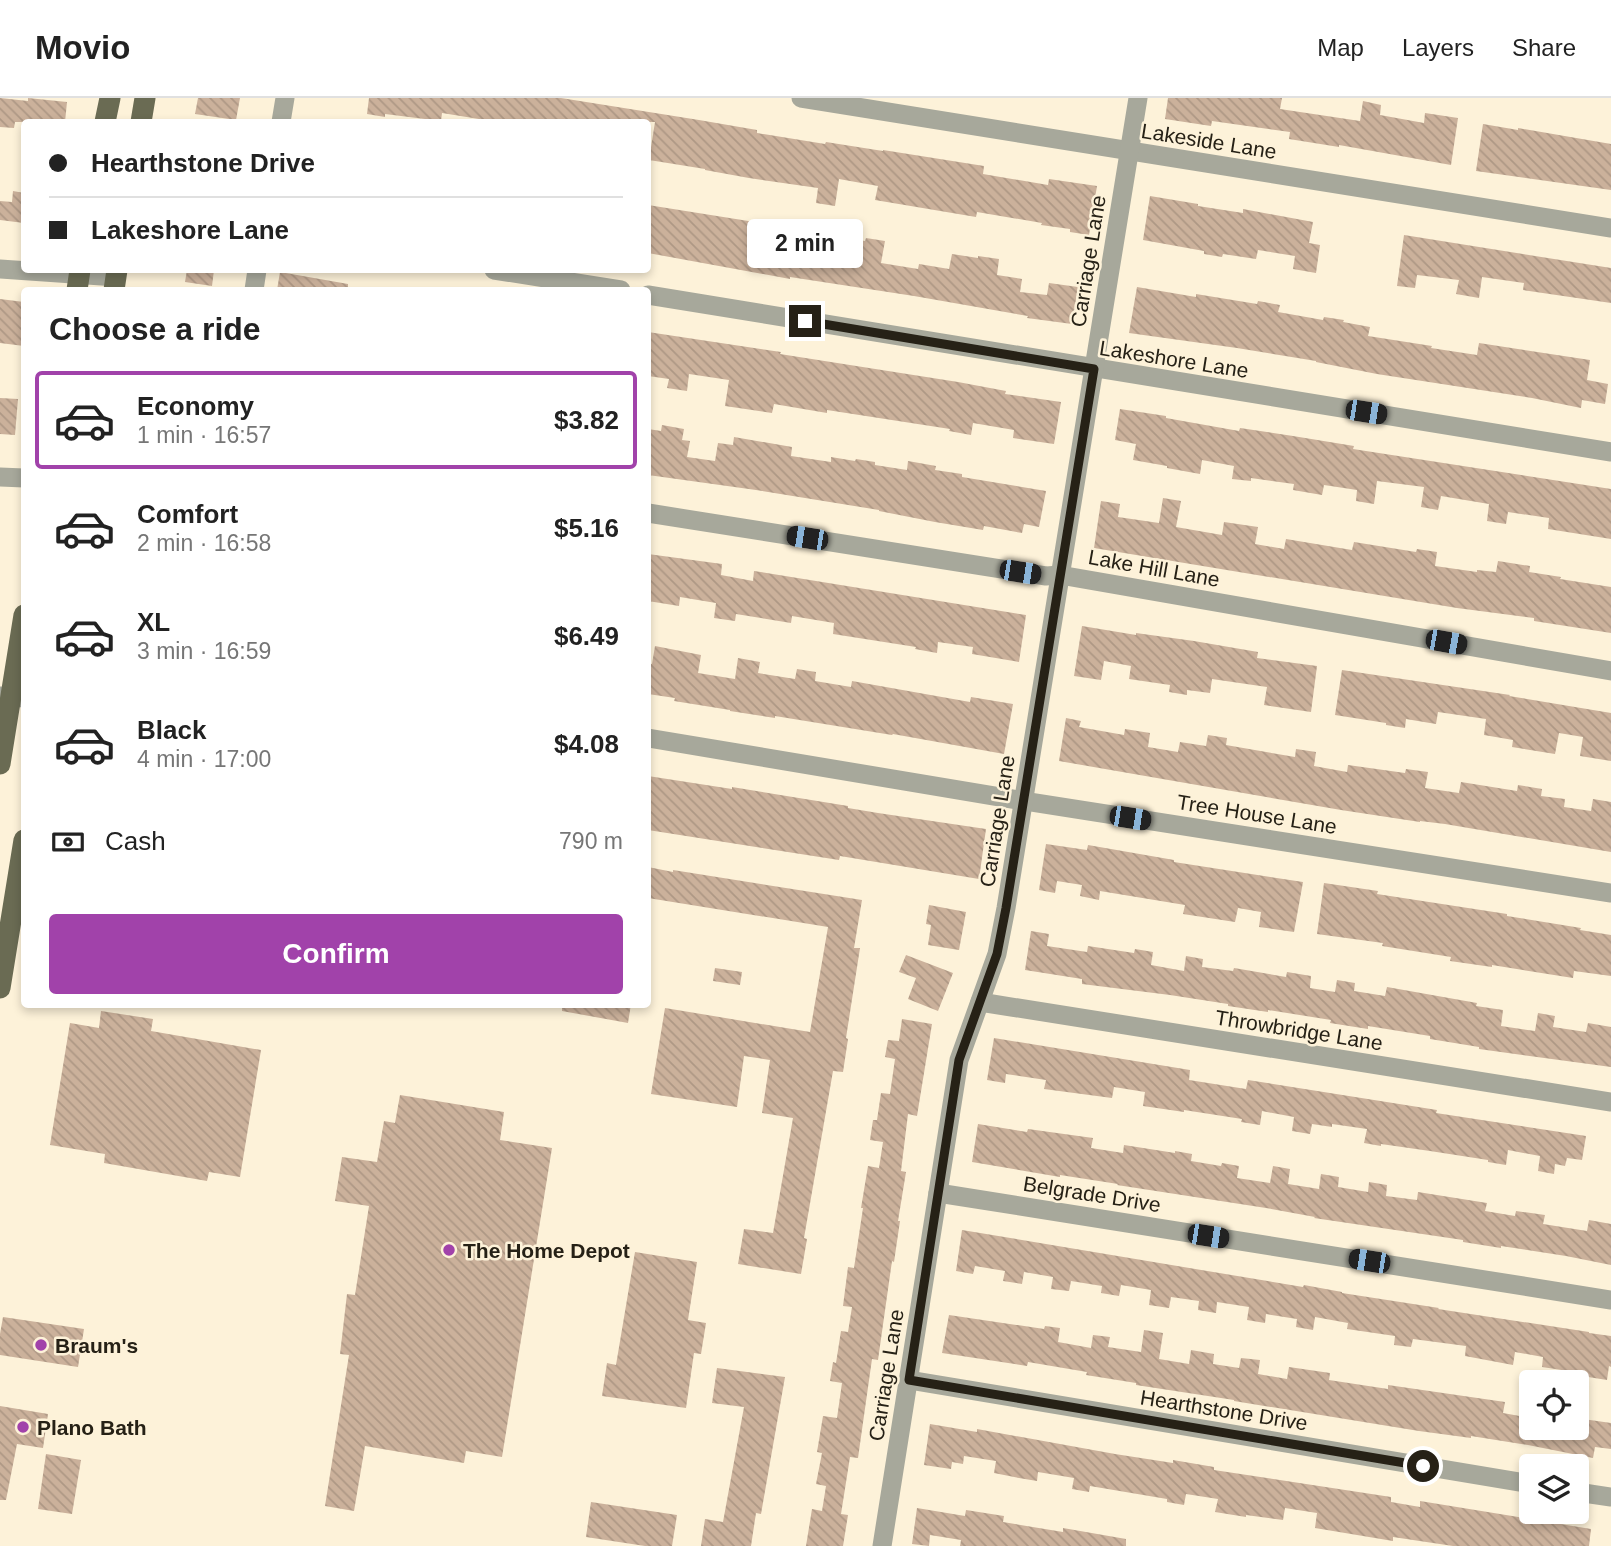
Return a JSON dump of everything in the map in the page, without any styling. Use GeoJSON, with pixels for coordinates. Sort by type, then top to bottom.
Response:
{"type":"FeatureCollection","features":[{"type":"Feature","properties":{"kind":"main road"},"geometry":{"type":"LineString","coordinates":[[106,119],[110,98]]}},
{"type":"Feature","properties":{"kind":"main road"},"geometry":{"type":"LineString","coordinates":[[142,119],[145,98]]}},
{"type":"Feature","properties":{"kind":"main road"},"geometry":{"type":"LineString","coordinates":[[0,764],[21,643]]}},
{"type":"Feature","properties":{"kind":"main road"},"geometry":{"type":"LineString","coordinates":[[0,988],[21,859]]}},
{"type":"Feature","properties":{"kind":"street"},"geometry":{"type":"LineString","coordinates":[[282,119],[285,98]]}},
{"type":"Feature","properties":{"kind":"street","name":"Lakeside Lane"},"geometry":{"type":"LineString","coordinates":[[801,98],[1611,228]]}},
{"type":"Feature","properties":{"kind":"street","name":"Carriage Lane"},"geometry":{"type":"LineString","coordinates":[[882,1546],[959,1060],[997,954],[1006,908],[1138,98]]}},
{"type":"Feature","properties":{"kind":"street"},"geometry":{"type":"LineString","coordinates":[[0,269],[21,271]]}},
{"type":"Feature","properties":{"kind":"street"},"geometry":{"type":"LineString","coordinates":[[35,273],[116,279]]}},
{"type":"Feature","properties":{"kind":"street"},"geometry":{"type":"LineString","coordinates":[[513,273],[602,287]]}},
{"type":"Feature","properties":{"kind":"street","name":"Lakeshore Lane"},"geometry":{"type":"LineString","coordinates":[[651,295],[1611,452]]}},
{"type":"Feature","properties":{"kind":"street"},"geometry":{"type":"LineString","coordinates":[[0,477],[21,478]]}},
{"type":"Feature","properties":{"kind":"street","name":"Lake Hill Lane"},"geometry":{"type":"LineString","coordinates":[[651,513],[1046,576],[1060,575],[1611,671]]}},
{"type":"Feature","properties":{"kind":"street","name":"Tree House Lane"},"geometry":{"type":"LineString","coordinates":[[651,739],[1024,801],[1611,893]]}},
{"type":"Feature","properties":{"kind":"street","name":"Throwbridge Lane"},"geometry":{"type":"LineString","coordinates":[[980,1002],[1611,1102]]}},
{"type":"Feature","properties":{"kind":"street","name":"Belgrade Drive"},"geometry":{"type":"LineString","coordinates":[[939,1193],[1611,1300]]}},
{"type":"Feature","properties":{"kind":"street","name":"Hearthstone Drive"},"geometry":{"type":"LineString","coordinates":[[909,1380],[1519,1482]]}},
{"type":"Feature","properties":{"kind":"street"},"geometry":{"type":"LineString","coordinates":[[1589,1494],[1611,1497]]}},
{"type":"Feature","properties":{"kind":"building"},"geometry":{"type":"Polygon","coordinates":[[[0,98],[67,102],[65,119],[21,119],[21,122],[15,122],[14,128],[0,127],[0,98]]]}},
{"type":"Feature","properties":{"kind":"building"},"geometry":{"type":"Polygon","coordinates":[[[198,98],[240,98],[236,119],[195,114],[198,98]]]}},
{"type":"Feature","properties":{"kind":"building"},"geometry":{"type":"Polygon","coordinates":[[[369,98],[561,98],[757,130],[757,133],[825,144],[826,142],[984,166],[983,174],[1048,185],[1049,179],[1097,186],[1089,235],[1041,225],[1042,223],[977,212],[976,217],[875,200],[878,186],[839,179],[835,206],[816,203],[818,188],[651,160],[655,122],[651,122],[651,119],[479,119],[442,113],[441,119],[425,119],[367,114],[369,98]]]}},
{"type":"Feature","properties":{"kind":"building"},"geometry":{"type":"Polygon","coordinates":[[[1168,98],[1282,98],[1280,109],[1360,121],[1363,101],[1381,105],[1380,115],[1424,123],[1425,113],[1458,118],[1451,165],[1289,139],[1290,132],[1212,121],[1211,126],[1165,119],[1168,98]]]}},
{"type":"Feature","properties":{"kind":"building"},"geometry":{"type":"Polygon","coordinates":[[[1483,124],[1611,144],[1611,190],[1476,171],[1483,124]]]}},
{"type":"Feature","properties":{"kind":"building"},"geometry":{"type":"Polygon","coordinates":[[[13,191],[21,192],[21,223],[0,220],[0,201],[12,202],[13,191]]]}},
{"type":"Feature","properties":{"kind":"building"},"geometry":{"type":"Polygon","coordinates":[[[1150,196],[1198,206],[1243,213],[1243,209],[1313,222],[1309,243],[1320,245],[1316,273],[1293,269],[1295,256],[1258,250],[1256,259],[1223,254],[1222,257],[1143,240],[1150,196]]]}},
{"type":"Feature","properties":{"kind":"building"},"geometry":{"type":"Polygon","coordinates":[[[651,205],[773,225],[770,242],[806,248],[809,232],[865,241],[866,238],[885,241],[881,263],[918,269],[919,264],[949,269],[952,254],[999,259],[997,275],[1022,279],[1020,292],[1047,295],[1049,283],[1078,287],[1072,324],[914,296],[790,279],[651,254],[651,205]]]}},
{"type":"Feature","properties":{"kind":"building"},"geometry":{"type":"Polygon","coordinates":[[[1404,235],[1611,268],[1611,303],[1523,290],[1524,283],[1482,277],[1479,298],[1456,294],[1459,280],[1417,275],[1415,288],[1397,286],[1404,235]]]}},
{"type":"Feature","properties":{"kind":"building"},"geometry":{"type":"Polygon","coordinates":[[[186,273],[214,273],[212,286],[185,282],[186,273]]]}},
{"type":"Feature","properties":{"kind":"building"},"geometry":{"type":"Polygon","coordinates":[[[280,273],[348,284],[348,287],[278,287],[280,273]]]}},
{"type":"Feature","properties":{"kind":"building"},"geometry":{"type":"Polygon","coordinates":[[[1137,287],[1196,297],[1196,294],[1280,305],[1278,312],[1323,320],[1324,317],[1344,320],[1343,322],[1370,327],[1368,336],[1432,346],[1431,348],[1477,355],[1479,343],[1590,360],[1587,380],[1608,384],[1605,404],[1582,400],[1581,408],[1377,374],[1316,361],[1129,333],[1137,287]]]}},
{"type":"Feature","properties":{"kind":"building"},"geometry":{"type":"Polygon","coordinates":[[[0,299],[21,302],[21,346],[0,343],[0,299]]]}},
{"type":"Feature","properties":{"kind":"building"},"geometry":{"type":"Polygon","coordinates":[[[651,332],[958,382],[1006,391],[1005,394],[1061,402],[1054,444],[1013,438],[1014,430],[973,423],[971,435],[949,431],[950,429],[827,410],[827,413],[774,404],[772,413],[725,406],[729,380],[689,374],[687,391],[667,388],[669,379],[651,376],[651,332]]]}},
{"type":"Feature","properties":{"kind":"building"},"geometry":{"type":"Polygon","coordinates":[[[0,398],[18,399],[15,435],[0,434],[0,398]]]}},
{"type":"Feature","properties":{"kind":"building"},"geometry":{"type":"Polygon","coordinates":[[[1120,409],[1239,431],[1240,428],[1293,436],[1354,446],[1353,449],[1611,489],[1611,539],[1548,529],[1549,518],[1508,512],[1506,524],[1487,521],[1489,504],[1441,496],[1438,510],[1421,507],[1424,487],[1377,481],[1374,504],[1356,501],[1357,490],[1324,485],[1322,495],[1293,490],[1294,484],[1251,478],[1251,481],[1232,479],[1234,466],[1202,460],[1200,474],[1133,460],[1136,444],[1115,440],[1120,409]]]}},
{"type":"Feature","properties":{"kind":"building"},"geometry":{"type":"Polygon","coordinates":[[[662,425],[684,429],[682,440],[690,441],[687,457],[715,461],[718,443],[733,445],[734,437],[792,447],[791,456],[831,462],[831,457],[856,459],[907,470],[908,461],[936,466],[935,470],[962,474],[962,477],[1046,491],[1039,527],[1024,524],[1022,533],[984,526],[983,530],[879,510],[651,475],[651,429],[661,431],[662,425]]]}},
{"type":"Feature","properties":{"kind":"building"},"geometry":{"type":"Polygon","coordinates":[[[1163,498],[1181,501],[1176,527],[1222,535],[1224,522],[1258,527],[1255,544],[1284,549],[1286,539],[1352,550],[1354,542],[1416,552],[1417,549],[1437,552],[1435,566],[1496,572],[1498,561],[1530,566],[1529,572],[1611,587],[1611,633],[1534,621],[1534,618],[1457,608],[1094,548],[1101,501],[1120,504],[1118,517],[1159,523],[1163,498]]]}},
{"type":"Feature","properties":{"kind":"building"},"geometry":{"type":"Polygon","coordinates":[[[651,554],[722,564],[721,575],[753,581],[754,571],[1026,615],[1019,662],[972,654],[973,647],[938,642],[937,653],[915,649],[916,647],[833,634],[834,623],[792,616],[791,623],[736,614],[735,621],[714,618],[716,603],[680,597],[679,606],[651,601],[651,554]]]}},
{"type":"Feature","properties":{"kind":"building"},"geometry":{"type":"Polygon","coordinates":[[[1082,626],[1194,641],[1258,652],[1257,658],[1317,666],[1311,712],[1264,705],[1267,687],[1212,679],[1210,693],[1187,690],[1187,695],[1169,692],[1170,685],[1129,679],[1131,666],[1104,661],[1101,680],[1074,676],[1082,626]]]}},
{"type":"Feature","properties":{"kind":"building"},"geometry":{"type":"Polygon","coordinates":[[[655,646],[701,655],[698,673],[735,679],[738,658],[760,662],[758,673],[795,679],[797,669],[816,672],[815,681],[851,687],[852,681],[970,702],[971,697],[1013,704],[1004,754],[893,734],[674,701],[675,698],[651,694],[655,646]]]}},
{"type":"Feature","properties":{"kind":"building"},"geometry":{"type":"Polygon","coordinates":[[[1342,670],[1611,713],[1611,761],[1580,756],[1583,737],[1559,733],[1555,754],[1512,747],[1513,740],[1484,735],[1486,719],[1438,712],[1436,724],[1406,719],[1405,728],[1335,715],[1342,670]]]}},
{"type":"Feature","properties":{"kind":"building"},"geometry":{"type":"Polygon","coordinates":[[[1066,718],[1081,721],[1079,727],[1124,735],[1125,729],[1150,733],[1148,747],[1178,752],[1180,742],[1206,746],[1208,735],[1227,738],[1226,745],[1295,757],[1296,749],[1316,752],[1314,766],[1347,772],[1348,765],[1405,773],[1406,769],[1428,772],[1425,788],[1459,793],[1461,782],[1517,791],[1518,785],[1542,789],[1541,796],[1565,799],[1564,807],[1591,811],[1593,799],[1611,802],[1611,852],[1445,824],[1341,810],[1059,761],[1066,718]]]}},
{"type":"Feature","properties":{"kind":"building"},"geometry":{"type":"Polygon","coordinates":[[[651,776],[732,787],[986,829],[979,879],[840,856],[839,860],[651,830],[651,776]]]}},
{"type":"Feature","properties":{"kind":"building"},"geometry":{"type":"Polygon","coordinates":[[[1046,844],[1087,850],[1088,845],[1174,862],[1303,882],[1294,932],[1259,927],[1261,912],[1238,908],[1235,922],[1183,914],[1185,905],[1100,891],[1099,900],[1080,896],[1082,885],[1057,881],[1055,893],[1039,890],[1046,844]]]}},
{"type":"Feature","properties":{"kind":"building"},"geometry":{"type":"Polygon","coordinates":[[[651,868],[862,900],[854,948],[860,948],[843,1072],[833,1071],[804,1238],[807,1239],[801,1274],[738,1264],[744,1229],[773,1233],[793,1118],[762,1113],[770,1060],[744,1056],[737,1107],[651,1094],[665,1008],[810,1032],[828,927],[651,898],[651,868]]]}},
{"type":"Feature","properties":{"kind":"building"},"geometry":{"type":"Polygon","coordinates":[[[1324,883],[1507,914],[1611,935],[1611,976],[1574,971],[1573,978],[1450,961],[1451,957],[1382,946],[1383,943],[1317,934],[1324,883]]]}},
{"type":"Feature","properties":{"kind":"building"},"geometry":{"type":"Polygon","coordinates":[[[929,905],[966,912],[959,950],[928,945],[931,925],[926,924],[929,905]]]}},
{"type":"Feature","properties":{"kind":"building"},"geometry":{"type":"Polygon","coordinates":[[[1031,931],[1049,934],[1047,946],[1087,952],[1088,946],[1134,953],[1135,949],[1153,952],[1151,965],[1184,971],[1186,956],[1203,959],[1202,967],[1233,971],[1234,968],[1286,977],[1287,972],[1311,976],[1310,988],[1335,992],[1337,980],[1355,983],[1354,991],[1385,996],[1387,987],[1477,1003],[1476,1006],[1503,1010],[1501,1026],[1535,1031],[1538,1013],[1555,1016],[1553,1027],[1586,1032],[1588,1023],[1611,1027],[1611,1067],[1479,1049],[1430,1039],[1430,1036],[1330,1023],[1331,1020],[1268,1010],[1082,984],[1082,979],[1025,970],[1031,931]]]}},
{"type":"Feature","properties":{"kind":"building"},"geometry":{"type":"Polygon","coordinates":[[[906,955],[953,973],[938,1011],[908,999],[916,978],[899,972],[906,955]]]}},
{"type":"Feature","properties":{"kind":"building"},"geometry":{"type":"Polygon","coordinates":[[[715,968],[742,972],[740,985],[713,981],[715,968]]]}},
{"type":"Feature","properties":{"kind":"building"},"geometry":{"type":"Polygon","coordinates":[[[562,1008],[630,1008],[628,1023],[562,1011],[562,1008]]]}},
{"type":"Feature","properties":{"kind":"building"},"geometry":{"type":"Polygon","coordinates":[[[101,1011],[153,1019],[151,1031],[261,1050],[240,1177],[209,1172],[207,1181],[104,1163],[105,1154],[50,1145],[70,1023],[99,1028],[101,1011]]]}},
{"type":"Feature","properties":{"kind":"building"},"geometry":{"type":"Polygon","coordinates":[[[902,1019],[932,1024],[917,1116],[908,1114],[901,1171],[906,1172],[878,1360],[872,1359],[858,1458],[850,1457],[841,1514],[848,1515],[843,1546],[806,1546],[812,1509],[822,1511],[826,1486],[816,1484],[822,1453],[817,1452],[823,1416],[837,1418],[842,1383],[830,1381],[841,1331],[848,1332],[852,1307],[843,1306],[848,1267],[854,1268],[868,1166],[879,1168],[883,1142],[870,1140],[873,1120],[877,1120],[881,1093],[890,1094],[895,1059],[885,1057],[888,1040],[899,1041],[902,1019]]]}},
{"type":"Feature","properties":{"kind":"building"},"geometry":{"type":"Polygon","coordinates":[[[994,1038],[1190,1070],[1189,1080],[1246,1089],[1248,1080],[1586,1136],[1582,1160],[1567,1158],[1565,1166],[1555,1164],[1554,1174],[1538,1171],[1540,1156],[1508,1150],[1506,1165],[1430,1151],[1364,1143],[1367,1129],[1312,1124],[1310,1134],[1292,1131],[1294,1117],[1262,1111],[1260,1125],[1241,1122],[1242,1119],[1143,1106],[1145,1092],[1114,1087],[1112,1098],[1044,1089],[1046,1080],[1006,1074],[1005,1083],[987,1080],[994,1038]]]}},
{"type":"Feature","properties":{"kind":"building","name":"The Home Depot"},"geometry":{"type":"Polygon","coordinates":[[[400,1095],[504,1112],[500,1140],[552,1148],[502,1457],[466,1451],[464,1463],[365,1446],[354,1511],[325,1506],[349,1355],[340,1354],[347,1294],[355,1295],[369,1206],[335,1201],[342,1157],[377,1162],[384,1121],[395,1123],[400,1095]]]}},
{"type":"Feature","properties":{"kind":"building"},"geometry":{"type":"Polygon","coordinates":[[[978,1124],[1093,1138],[1091,1148],[1123,1153],[1124,1145],[1192,1154],[1191,1161],[1239,1166],[1237,1178],[1270,1183],[1273,1166],[1290,1169],[1288,1184],[1319,1189],[1321,1174],[1339,1177],[1338,1187],[1368,1192],[1369,1182],[1387,1185],[1386,1196],[1417,1200],[1418,1192],[1487,1203],[1485,1211],[1515,1216],[1516,1211],[1545,1215],[1543,1224],[1587,1231],[1589,1220],[1611,1224],[1611,1265],[972,1162],[978,1124]]]}},
{"type":"Feature","properties":{"kind":"building"},"geometry":{"type":"Polygon","coordinates":[[[962,1230],[1611,1336],[1611,1367],[1609,1366],[1607,1380],[1589,1377],[1589,1370],[1542,1367],[1543,1357],[1515,1352],[1513,1365],[1465,1356],[1466,1346],[1413,1339],[1411,1347],[1394,1345],[1395,1336],[1347,1329],[1348,1323],[1315,1317],[1313,1330],[1296,1327],[1297,1319],[1266,1314],[1265,1323],[1247,1320],[1249,1307],[1217,1302],[1216,1313],[1198,1310],[1199,1301],[1171,1297],[1169,1308],[1149,1305],[1151,1290],[1121,1285],[1119,1296],[1101,1293],[1102,1286],[1071,1281],[1069,1291],[1051,1289],[1053,1277],[1024,1272],[1022,1284],[1003,1281],[1005,1271],[975,1266],[973,1274],[956,1271],[962,1230]]]}},
{"type":"Feature","properties":{"kind":"building"},"geometry":{"type":"Polygon","coordinates":[[[635,1252],[697,1262],[688,1320],[706,1323],[701,1354],[694,1353],[686,1408],[602,1396],[607,1363],[616,1365],[635,1252]]]}},
{"type":"Feature","properties":{"kind":"building"},"geometry":{"type":"Polygon","coordinates":[[[949,1315],[1044,1329],[1045,1326],[1060,1328],[1058,1342],[1091,1348],[1093,1335],[1110,1337],[1108,1347],[1141,1352],[1144,1330],[1163,1333],[1159,1359],[1189,1364],[1191,1350],[1214,1354],[1213,1364],[1239,1368],[1241,1358],[1260,1360],[1258,1374],[1287,1379],[1289,1367],[1330,1373],[1329,1380],[1388,1389],[1388,1385],[1505,1402],[1503,1413],[1519,1416],[1519,1440],[1589,1440],[1589,1420],[1611,1423],[1611,1449],[1595,1447],[1593,1458],[1589,1457],[1589,1454],[1573,1454],[1471,1436],[1419,1431],[1136,1385],[1086,1375],[1087,1372],[1028,1362],[1027,1366],[942,1353],[949,1315]]]}},
{"type":"Feature","properties":{"kind":"building","name":"Braum's"},"geometry":{"type":"Polygon","coordinates":[[[3,1317],[84,1329],[78,1367],[0,1355],[3,1317]]]}},
{"type":"Feature","properties":{"kind":"building"},"geometry":{"type":"Polygon","coordinates":[[[717,1368],[785,1377],[761,1514],[756,1513],[751,1546],[701,1546],[705,1519],[723,1522],[744,1407],[712,1403],[717,1368]]]}},
{"type":"Feature","properties":{"kind":"building","name":"Plano Bath"},"geometry":{"type":"Polygon","coordinates":[[[0,1406],[48,1414],[43,1448],[17,1444],[6,1500],[0,1500],[0,1406]]]}},
{"type":"Feature","properties":{"kind":"building"},"geometry":{"type":"Polygon","coordinates":[[[930,1424],[977,1432],[977,1429],[1173,1463],[1173,1460],[1214,1467],[1214,1470],[1391,1497],[1391,1502],[1420,1507],[1420,1501],[1519,1517],[1519,1524],[1560,1524],[1591,1529],[1589,1546],[1453,1546],[1393,1537],[1393,1541],[1315,1528],[1317,1513],[1285,1508],[1283,1520],[1246,1517],[1215,1512],[1218,1499],[1186,1494],[1184,1505],[1167,1502],[1167,1499],[1090,1486],[1089,1492],[1072,1489],[1074,1478],[1038,1472],[1037,1481],[994,1473],[996,1461],[964,1456],[963,1464],[952,1462],[951,1469],[924,1465],[930,1424]]]}},
{"type":"Feature","properties":{"kind":"building"},"geometry":{"type":"Polygon","coordinates":[[[46,1454],[81,1460],[72,1514],[38,1509],[46,1454]]]}},
{"type":"Feature","properties":{"kind":"building"},"geometry":{"type":"Polygon","coordinates":[[[591,1502],[677,1515],[672,1546],[645,1546],[586,1537],[591,1502]]]}},
{"type":"Feature","properties":{"kind":"building"},"geometry":{"type":"Polygon","coordinates":[[[917,1508],[965,1516],[966,1510],[1004,1516],[1003,1522],[1063,1532],[1063,1528],[1126,1539],[1126,1546],[960,1546],[961,1540],[930,1535],[929,1546],[912,1544],[917,1508]]]}},
{"type":"Feature","properties":{"kind":"place","name":"The Home Depot"},"geometry":{"type":"Point","coordinates":[449,1250]}},
{"type":"Feature","properties":{"kind":"place","name":"Braum's"},"geometry":{"type":"Point","coordinates":[41,1345]}},
{"type":"Feature","properties":{"kind":"place","name":"Plano Bath"},"geometry":{"type":"Point","coordinates":[23,1427]}},
{"type":"Feature","properties":{"kind":"route"},"geometry":{"type":"LineString","coordinates":[[805,321],[1094,369],[1006,908],[997,954],[959,1060],[909,1380],[1423,1466]]}}]}
